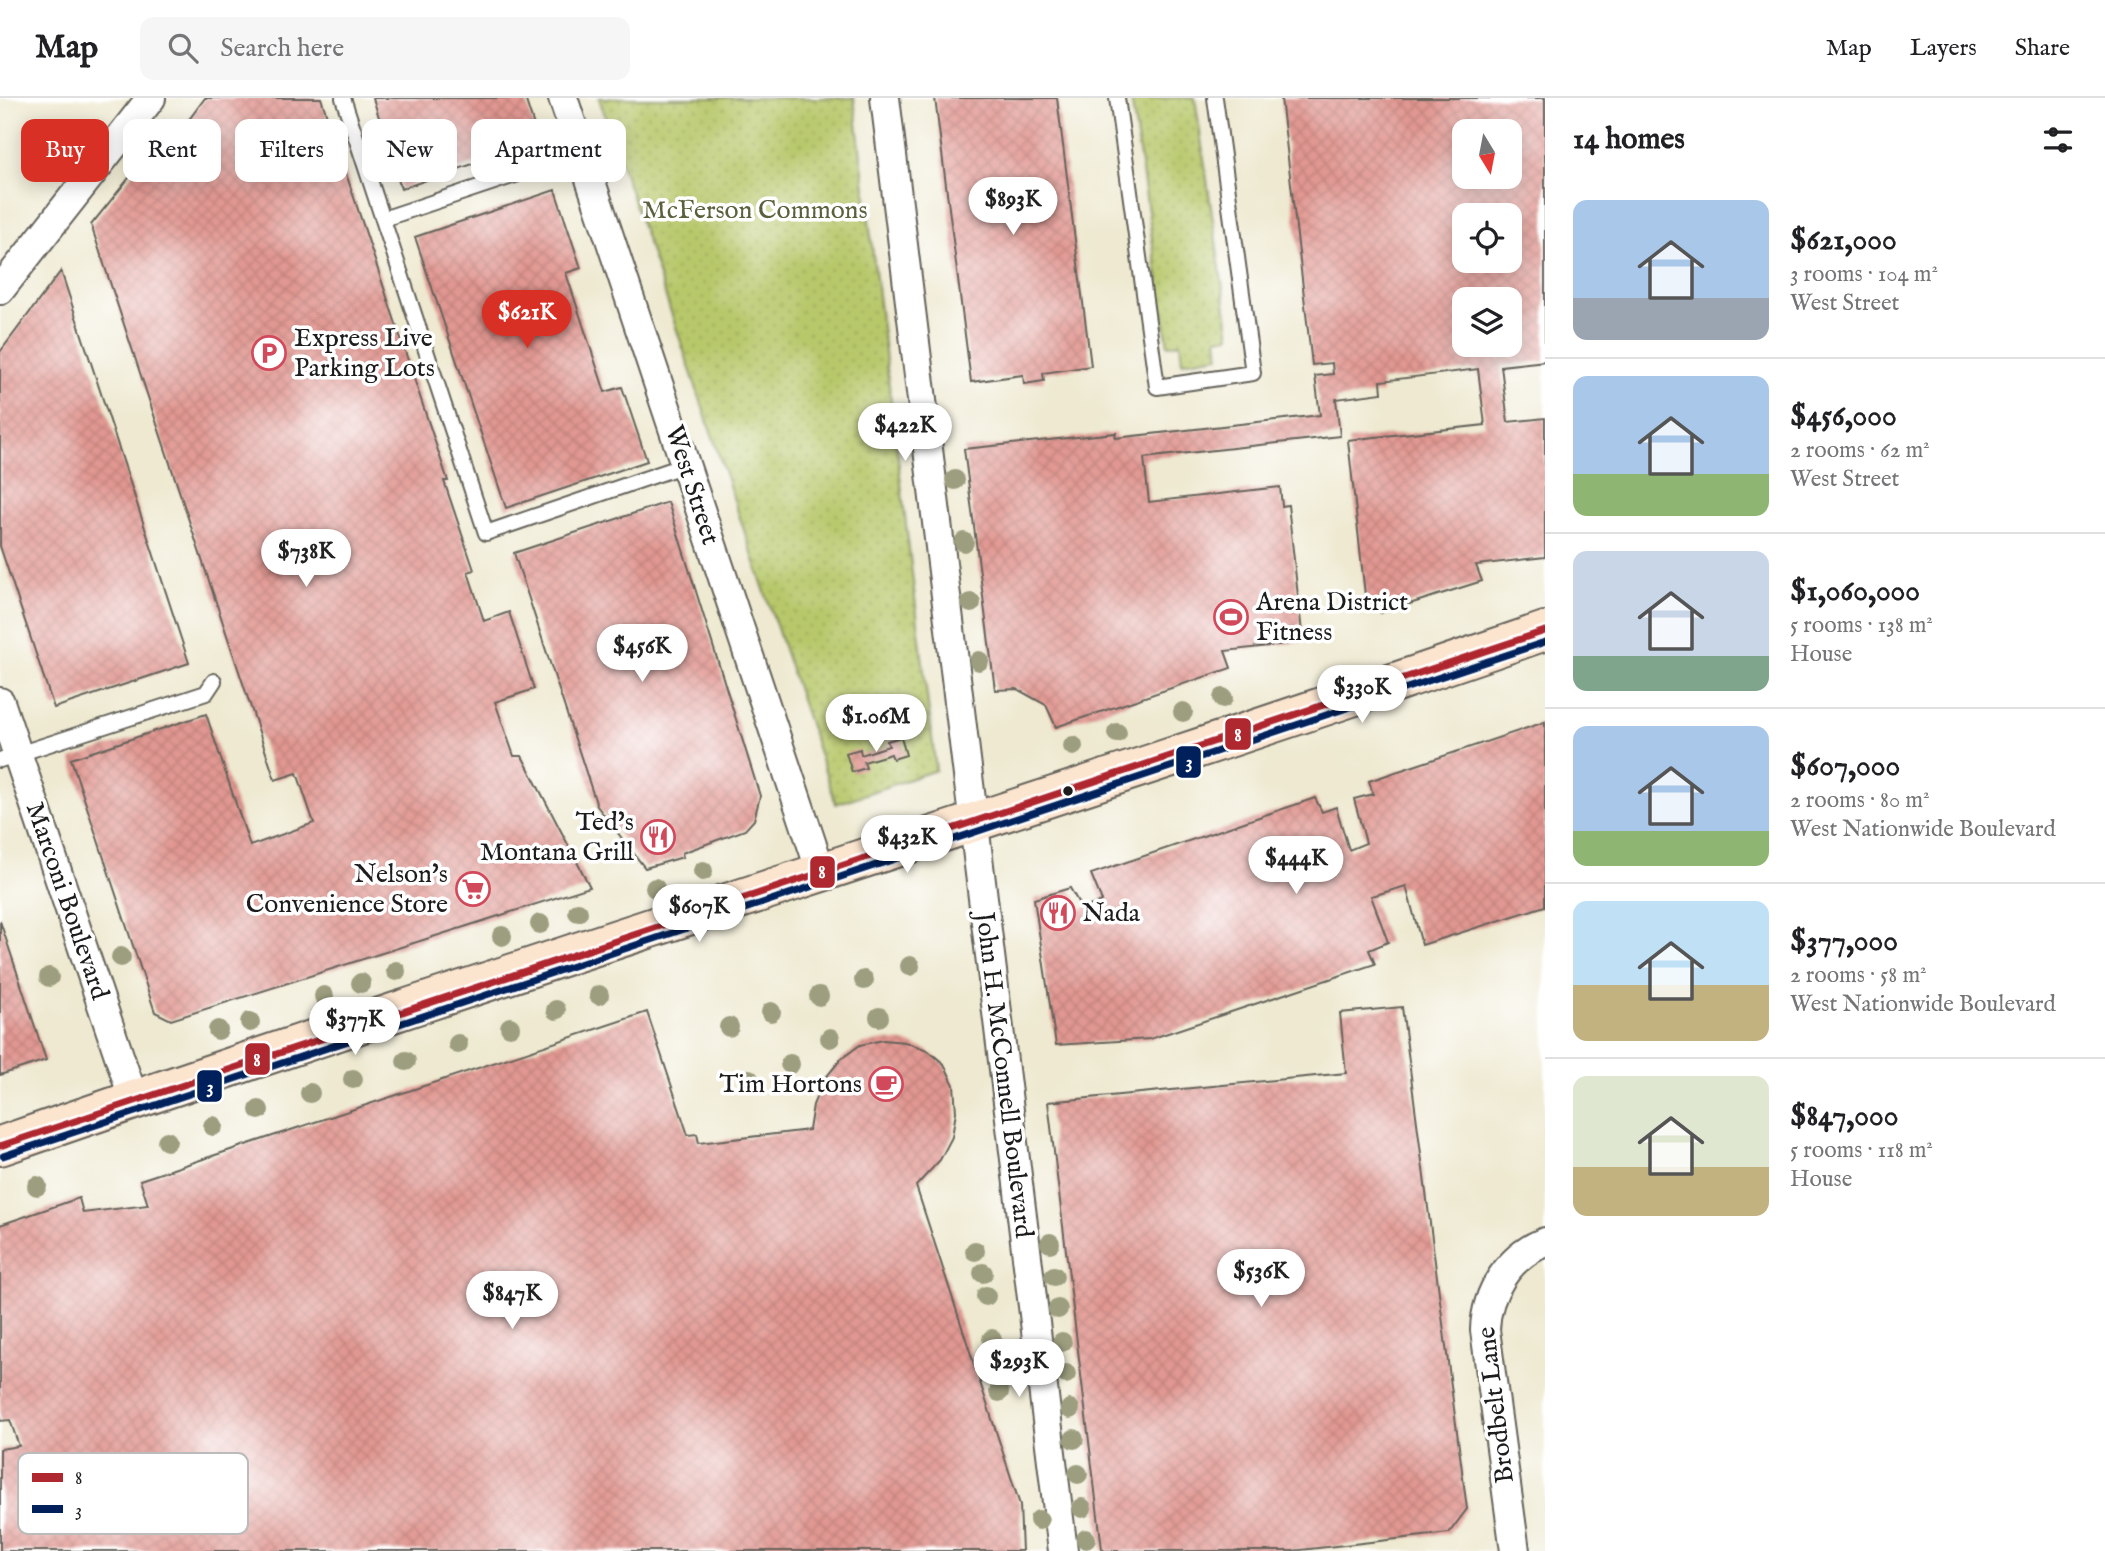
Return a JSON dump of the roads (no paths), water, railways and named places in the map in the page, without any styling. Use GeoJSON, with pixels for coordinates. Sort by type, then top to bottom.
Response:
{"type":"FeatureCollection","features":[{"type":"Feature","properties":{"kind":"street"},"geometry":{"type":"LineString","coordinates":[[0,290],[151,98]]}},
{"type":"Feature","properties":{"kind":"street","name":"West Street"},"geometry":{"type":"LineString","coordinates":[[563,98],[570,119]]}},
{"type":"Feature","properties":{"kind":"street","name":"John H. McConnell Boulevard"},"geometry":{"type":"LineString","coordinates":[[885,98],[1063,1551]]}},
{"type":"Feature","properties":{"kind":"street","name":"West Street"},"geometry":{"type":"LineString","coordinates":[[591,182],[821,872]]}},
{"type":"Feature","properties":{"kind":"street"},"geometry":{"type":"LineString","coordinates":[[0,1146],[974,821],[1284,721],[1545,631]]}},
{"type":"Feature","properties":{"kind":"street","name":"Marconi Boulevard"},"geometry":{"type":"LineString","coordinates":[[0,702],[9,757],[134,1100]]}},
{"type":"Feature","properties":{"kind":"street","name":"Brodbelt Lane"},"geometry":{"type":"LineString","coordinates":[[1515,1551],[1485,1318],[1496,1286],[1506,1270],[1527,1252],[1545,1242]]}},
{"type":"Feature","properties":{"kind":"lane"},"geometry":{"type":"LineString","coordinates":[[343,98],[486,533],[685,466]]}},
{"type":"Feature","properties":{"kind":"lane"},"geometry":{"type":"LineString","coordinates":[[1117,98],[1157,387],[1253,373],[1215,98]]}},
{"type":"Feature","properties":{"kind":"lane"},"geometry":{"type":"LineString","coordinates":[[383,219],[494,182]]}},
{"type":"Feature","properties":{"kind":"lane"},"geometry":{"type":"LineString","coordinates":[[9,757],[206,693],[214,681]]}},
{"type":"Feature","properties":{"kind":"place","name":"Express Live Parking Lots"},"geometry":{"type":"Point","coordinates":[269,353]}},
{"type":"Feature","properties":{"kind":"place","name":"Arena District Fitness"},"geometry":{"type":"Point","coordinates":[1231,617]}},
{"type":"Feature","properties":{"kind":"place","name":"Ted's Montana Grill"},"geometry":{"type":"Point","coordinates":[658,837]}},
{"type":"Feature","properties":{"kind":"place","name":"Nelson's Convenience Store"},"geometry":{"type":"Point","coordinates":[473,889]}},
{"type":"Feature","properties":{"kind":"place","name":"Nada"},"geometry":{"type":"Point","coordinates":[1058,913]}},
{"type":"Feature","properties":{"kind":"place","name":"Tim Hortons"},"geometry":{"type":"Point","coordinates":[886,1084]}},
{"type":"Feature","properties":{"kind":"park label","name":"McFerson Commons"},"geometry":{"type":"Point","coordinates":[755,210]}}]}
